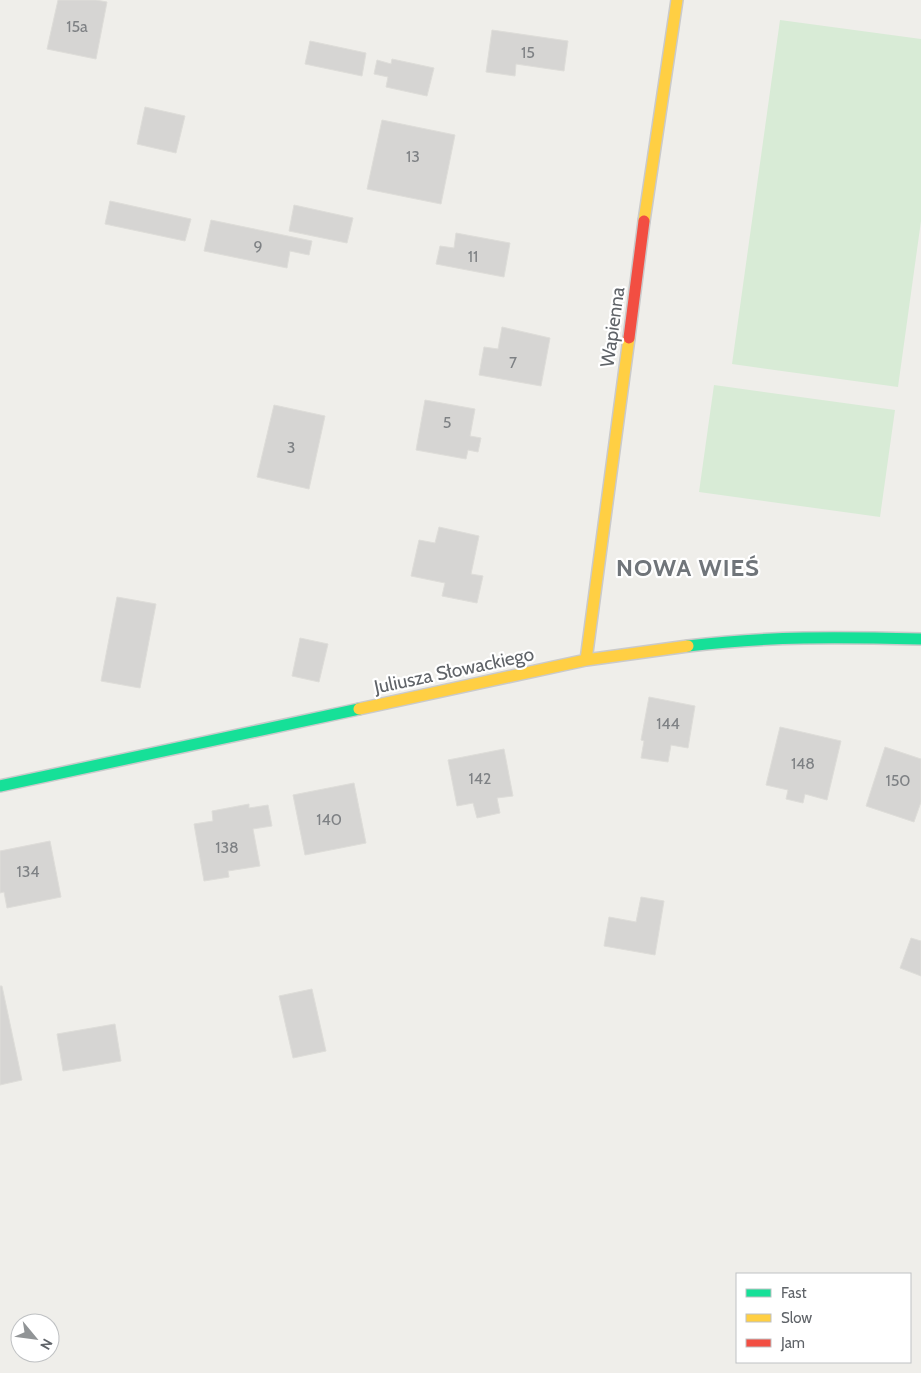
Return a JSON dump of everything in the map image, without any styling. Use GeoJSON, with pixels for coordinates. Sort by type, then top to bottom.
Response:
{"type":"FeatureCollection","features":[{"type":"Feature","properties":{"kind":"street","name":"Wapienna"},"geometry":{"type":"LineString","coordinates":[[586,660],[643,228],[677,0]]}},
{"type":"Feature","properties":{"kind":"street","name":"Juliusza Słowackiego"},"geometry":{"type":"LineString","coordinates":[[0,786],[586,660],[676,646],[797,637],[921,640]]}},
{"type":"Feature","properties":{"kind":"green space"},"geometry":{"type":"Polygon","coordinates":[[[780,20],[921,39],[921,221],[898,387],[732,364],[780,20]]]}},
{"type":"Feature","properties":{"kind":"green space"},"geometry":{"type":"Polygon","coordinates":[[[714,385],[895,410],[880,517],[699,492],[714,385]]]}},
{"type":"Feature","properties":{"kind":"building"},"geometry":{"type":"Polygon","coordinates":[[[58,0],[96,0],[107,2],[96,59],[47,49],[58,0]]]}},
{"type":"Feature","properties":{"kind":"building"},"geometry":{"type":"Polygon","coordinates":[[[492,30],[568,41],[564,71],[516,64],[515,76],[486,72],[492,30]]]}},
{"type":"Feature","properties":{"kind":"building"},"geometry":{"type":"Polygon","coordinates":[[[310,41],[366,53],[362,76],[305,64],[310,41]]]}},
{"type":"Feature","properties":{"kind":"building"},"geometry":{"type":"Polygon","coordinates":[[[392,59],[434,68],[427,96],[386,87],[388,77],[374,74],[377,60],[391,64],[392,59]]]}},
{"type":"Feature","properties":{"kind":"building"},"geometry":{"type":"Polygon","coordinates":[[[145,107],[185,116],[176,153],[137,144],[145,107]]]}},
{"type":"Feature","properties":{"kind":"building"},"geometry":{"type":"Polygon","coordinates":[[[382,120],[455,135],[441,204],[367,189],[382,120]]]}},
{"type":"Feature","properties":{"kind":"building"},"geometry":{"type":"Polygon","coordinates":[[[110,201],[191,219],[185,241],[105,224],[110,201]]]}},
{"type":"Feature","properties":{"kind":"building"},"geometry":{"type":"Polygon","coordinates":[[[294,205],[353,218],[347,243],[289,231],[294,205]]]}},
{"type":"Feature","properties":{"kind":"building"},"geometry":{"type":"Polygon","coordinates":[[[211,220],[312,241],[309,255],[290,251],[287,268],[204,251],[211,220]]]}},
{"type":"Feature","properties":{"kind":"building"},"geometry":{"type":"Polygon","coordinates":[[[456,233],[510,243],[504,277],[436,264],[440,246],[454,248],[456,233]]]}},
{"type":"Feature","properties":{"kind":"building"},"geometry":{"type":"Polygon","coordinates":[[[502,327],[550,338],[541,386],[479,375],[484,347],[498,349],[502,327]]]}},
{"type":"Feature","properties":{"kind":"building"},"geometry":{"type":"Polygon","coordinates":[[[425,400],[475,409],[470,436],[481,438],[478,452],[468,450],[466,459],[416,450],[425,400]]]}},
{"type":"Feature","properties":{"kind":"building"},"geometry":{"type":"Polygon","coordinates":[[[274,405],[325,416],[309,489],[257,477],[274,405]]]}},
{"type":"Feature","properties":{"kind":"building"},"geometry":{"type":"Polygon","coordinates":[[[439,527],[479,536],[471,574],[483,576],[477,603],[442,596],[445,583],[411,576],[419,540],[435,543],[439,527]]]}},
{"type":"Feature","properties":{"kind":"building"},"geometry":{"type":"Polygon","coordinates":[[[117,597],[156,604],[140,688],[101,681],[117,597]]]}},
{"type":"Feature","properties":{"kind":"building"},"geometry":{"type":"Polygon","coordinates":[[[300,638],[328,644],[319,682],[292,676],[300,638]]]}},
{"type":"Feature","properties":{"kind":"building"},"geometry":{"type":"Polygon","coordinates":[[[649,697],[695,706],[688,748],[671,745],[668,762],[641,758],[644,741],[641,740],[649,697]]]}},
{"type":"Feature","properties":{"kind":"building"},"geometry":{"type":"Polygon","coordinates":[[[780,727],[841,741],[827,800],[805,794],[803,803],[786,799],[788,790],[766,785],[780,727]]]}},
{"type":"Feature","properties":{"kind":"building"},"geometry":{"type":"Polygon","coordinates":[[[885,747],[921,759],[921,802],[914,822],[866,806],[885,747]]]}},
{"type":"Feature","properties":{"kind":"building"},"geometry":{"type":"Polygon","coordinates":[[[504,749],[513,796],[497,798],[500,813],[477,818],[473,803],[457,806],[448,760],[504,749]]]}},
{"type":"Feature","properties":{"kind":"building"},"geometry":{"type":"Polygon","coordinates":[[[354,783],[366,843],[305,855],[293,795],[354,783]]]}},
{"type":"Feature","properties":{"kind":"building"},"geometry":{"type":"Polygon","coordinates":[[[249,804],[249,808],[268,805],[272,826],[253,829],[260,866],[228,871],[229,877],[204,881],[194,824],[213,821],[212,811],[249,804]]]}},
{"type":"Feature","properties":{"kind":"building"},"geometry":{"type":"Polygon","coordinates":[[[50,841],[61,897],[7,908],[4,892],[0,893],[0,851],[50,841]]]}},
{"type":"Feature","properties":{"kind":"building"},"geometry":{"type":"Polygon","coordinates":[[[641,897],[664,901],[655,955],[604,946],[609,917],[636,922],[641,897]]]}},
{"type":"Feature","properties":{"kind":"building"},"geometry":{"type":"Polygon","coordinates":[[[911,938],[921,941],[921,976],[900,968],[911,938]]]}},
{"type":"Feature","properties":{"kind":"building"},"geometry":{"type":"Polygon","coordinates":[[[0,986],[2,986],[22,1080],[0,1085],[0,986]]]}},
{"type":"Feature","properties":{"kind":"building"},"geometry":{"type":"Polygon","coordinates":[[[312,989],[326,1051],[293,1058],[279,996],[312,989]]]}},
{"type":"Feature","properties":{"kind":"building"},"geometry":{"type":"Polygon","coordinates":[[[115,1024],[121,1061],[63,1071],[57,1034],[115,1024]]]}},
{"type":"Feature","properties":{"kind":"traffic: fast"},"geometry":{"type":"LineString","coordinates":[[688,646],[775,639],[921,639]]}},
{"type":"Feature","properties":{"kind":"traffic: fast"},"geometry":{"type":"LineString","coordinates":[[0,786],[359,709]]}},
{"type":"Feature","properties":{"kind":"traffic: slow"},"geometry":{"type":"LineString","coordinates":[[644,221],[677,0]]}},
{"type":"Feature","properties":{"kind":"traffic: slow"},"geometry":{"type":"LineString","coordinates":[[586,660],[629,338]]}},
{"type":"Feature","properties":{"kind":"traffic: slow"},"geometry":{"type":"LineString","coordinates":[[359,709],[586,660],[688,646]]}},
{"type":"Feature","properties":{"kind":"traffic: jam"},"geometry":{"type":"LineString","coordinates":[[629,338],[644,221]]}},
{"type":"Feature","properties":{"kind":"district","name":"NOWA WIEŚ"},"geometry":{"type":"Point","coordinates":[688,568]}}]}
